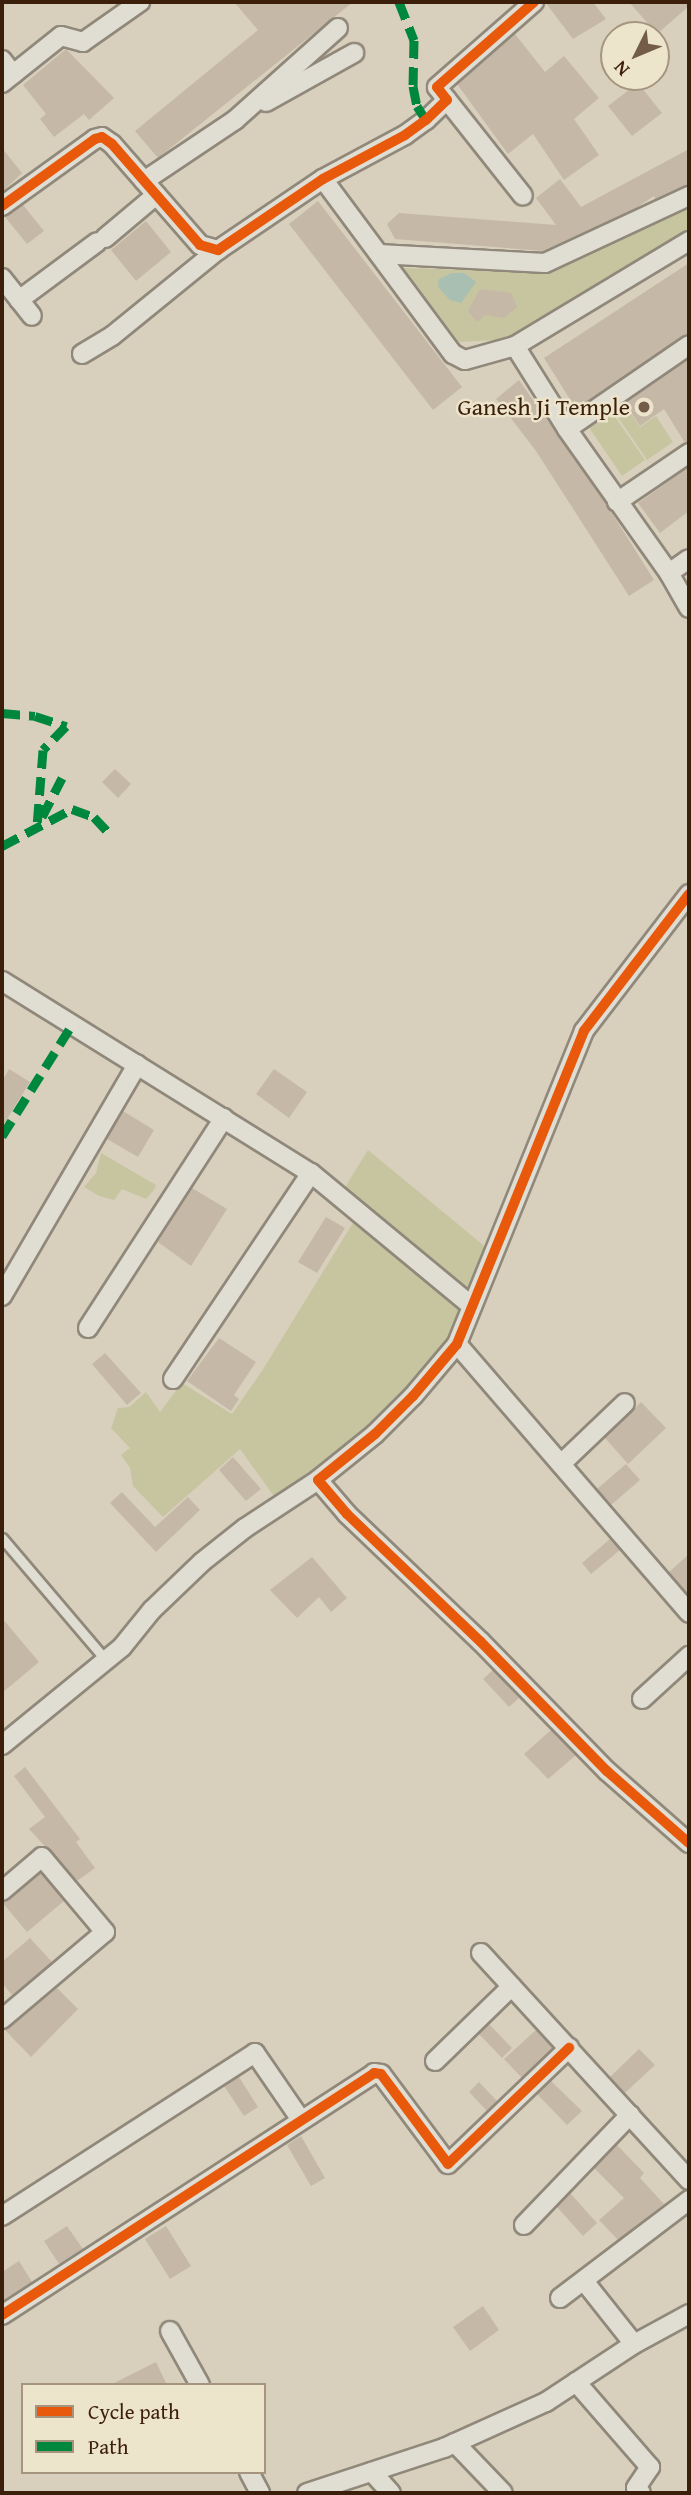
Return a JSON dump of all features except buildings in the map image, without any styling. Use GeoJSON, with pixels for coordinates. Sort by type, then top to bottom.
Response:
{"type":"FeatureCollection","features":[{"type":"Feature","properties":{"kind":"street"},"geometry":{"type":"LineString","coordinates":[[6,72],[61,36],[83,42],[140,2]]}},
{"type":"Feature","properties":{"kind":"street"},"geometry":{"type":"LineString","coordinates":[[523,196],[436,87],[534,2]]}},
{"type":"Feature","properties":{"kind":"street"},"geometry":{"type":"LineString","coordinates":[[235,120],[338,28]]}},
{"type":"Feature","properties":{"kind":"street"},"geometry":{"type":"LineString","coordinates":[[144,181],[235,120],[354,53]]}},
{"type":"Feature","properties":{"kind":"street"},"geometry":{"type":"LineString","coordinates":[[82,354],[113,336],[218,250],[323,180],[405,135],[447,100]]}},
{"type":"Feature","properties":{"kind":"street"},"geometry":{"type":"LineString","coordinates":[[2,206],[98,138],[107,139],[200,245],[218,250]]}},
{"type":"Feature","properties":{"kind":"street"},"geometry":{"type":"LineString","coordinates":[[323,180],[453,354],[465,360],[515,346],[689,241]]}},
{"type":"Feature","properties":{"kind":"street"},"geometry":{"type":"LineString","coordinates":[[19,300],[101,240],[156,195]]}},
{"type":"Feature","properties":{"kind":"street"},"geometry":{"type":"LineString","coordinates":[[379,254],[545,263],[689,196]]}},
{"type":"Feature","properties":{"kind":"street"},"geometry":{"type":"LineString","coordinates":[[2,278],[32,316]]}},
{"type":"Feature","properties":{"kind":"street"},"geometry":{"type":"LineString","coordinates":[[567,429],[689,345]]}},
{"type":"Feature","properties":{"kind":"street"},"geometry":{"type":"LineString","coordinates":[[515,346],[567,429],[669,573],[689,608]]}},
{"type":"Feature","properties":{"kind":"street"},"geometry":{"type":"LineString","coordinates":[[617,502],[689,453]]}},
{"type":"Feature","properties":{"kind":"street"},"geometry":{"type":"LineString","coordinates":[[669,573],[689,559]]}},
{"type":"Feature","properties":{"kind":"street"},"geometry":{"type":"LineString","coordinates":[[2,1745],[106,1660],[202,1562],[245,1528],[318,1480],[375,1434],[413,1396],[457,1344],[584,1031],[689,894]]}},
{"type":"Feature","properties":{"kind":"street"},"geometry":{"type":"LineString","coordinates":[[2,981],[311,1173],[401,1244],[472,1306]]}},
{"type":"Feature","properties":{"kind":"street"},"geometry":{"type":"LineString","coordinates":[[2,1296],[136,1065]]}},
{"type":"Feature","properties":{"kind":"street"},"geometry":{"type":"LineString","coordinates":[[88,1328],[224,1118]]}},
{"type":"Feature","properties":{"kind":"street"},"geometry":{"type":"LineString","coordinates":[[173,1378],[311,1173]]}},
{"type":"Feature","properties":{"kind":"street"},"geometry":{"type":"LineString","coordinates":[[457,1344],[689,1613]]}},
{"type":"Feature","properties":{"kind":"street"},"geometry":{"type":"LineString","coordinates":[[561,1464],[625,1403]]}},
{"type":"Feature","properties":{"kind":"street"},"geometry":{"type":"LineString","coordinates":[[318,1480],[347,1514],[481,1642],[607,1771],[689,1843]]}},
{"type":"Feature","properties":{"kind":"street"},"geometry":{"type":"LineString","coordinates":[[642,1699],[689,1656]]}},
{"type":"Feature","properties":{"kind":"street"},"geometry":{"type":"LineString","coordinates":[[2,1891],[42,1857],[106,1932],[2,2019]]}},
{"type":"Feature","properties":{"kind":"street"},"geometry":{"type":"LineString","coordinates":[[481,1953],[689,2180]]}},
{"type":"Feature","properties":{"kind":"street"},"geometry":{"type":"LineString","coordinates":[[435,2061],[512,1986]]}},
{"type":"Feature","properties":{"kind":"street"},"geometry":{"type":"LineString","coordinates":[[2,2315],[373,2073],[382,2074],[448,2164],[569,2048]]}},
{"type":"Feature","properties":{"kind":"street"},"geometry":{"type":"LineString","coordinates":[[2,2216],[255,2053],[301,2120]]}},
{"type":"Feature","properties":{"kind":"street"},"geometry":{"type":"LineString","coordinates":[[524,2225],[630,2115]]}},
{"type":"Feature","properties":{"kind":"street"},"geometry":{"type":"LineString","coordinates":[[560,2298],[689,2200]]}},
{"type":"Feature","properties":{"kind":"street"},"geometry":{"type":"LineString","coordinates":[[584,2281],[634,2344]]}},
{"type":"Feature","properties":{"kind":"street"},"geometry":{"type":"LineString","coordinates":[[307,2493],[455,2443],[546,2402],[634,2344],[689,2314]]}},
{"type":"Feature","properties":{"kind":"street"},"geometry":{"type":"LineString","coordinates":[[170,2331],[199,2383]]}},
{"type":"Feature","properties":{"kind":"street"},"geometry":{"type":"LineString","coordinates":[[576,2382],[650,2467],[636,2488],[641,2493]]}},
{"type":"Feature","properties":{"kind":"street"},"geometry":{"type":"LineString","coordinates":[[455,2443],[503,2493]]}},
{"type":"Feature","properties":{"kind":"street"},"geometry":{"type":"LineString","coordinates":[[372,2472],[391,2493]]}},
{"type":"Feature","properties":{"kind":"street"},"geometry":{"type":"LineString","coordinates":[[249,2474],[260,2493]]}},
{"type":"Feature","properties":{"kind":"lane"},"geometry":{"type":"LineString","coordinates":[[2,1538],[106,1660]]}},
{"type":"Feature","properties":{"kind":"green space"},"geometry":{"type":"Polygon","coordinates":[[[689,207],[689,228],[516,339],[459,342],[403,268],[546,272],[689,207]]]}},
{"type":"Feature","properties":{"kind":"green space"},"geometry":{"type":"Polygon","coordinates":[[[624,403],[640,427],[656,416],[673,442],[647,460],[613,410],[624,403]]]}},
{"type":"Feature","properties":{"kind":"green space"},"geometry":{"type":"Polygon","coordinates":[[[611,411],[645,460],[622,476],[588,426],[611,411]]]}},
{"type":"Feature","properties":{"kind":"green space"},"geometry":{"type":"Polygon","coordinates":[[[368,1150],[488,1249],[469,1294],[342,1192],[368,1150]]]}},
{"type":"Feature","properties":{"kind":"green space"},"geometry":{"type":"Polygon","coordinates":[[[101,1153],[156,1185],[154,1190],[146,1199],[122,1189],[114,1200],[99,1196],[84,1187],[96,1173],[101,1153]]]}},
{"type":"Feature","properties":{"kind":"green space"},"geometry":{"type":"Polygon","coordinates":[[[356,1218],[461,1305],[446,1340],[405,1395],[368,1431],[316,1473],[276,1499],[240,1449],[163,1517],[133,1486],[130,1468],[121,1455],[130,1448],[111,1428],[118,1408],[129,1407],[146,1392],[160,1412],[182,1383],[232,1414],[262,1371],[356,1218]]]}},
{"type":"Feature","properties":{"kind":"shaded area"},"geometry":{"type":"Polygon","coordinates":[[[452,273],[464,273],[476,282],[461,303],[450,300],[438,287],[439,279],[452,273]]]}},
{"type":"Feature","properties":{"kind":"marked path"},"geometry":{"type":"LineString","coordinates":[[399,2],[414,40],[413,86],[417,106],[426,120]]}},
{"type":"Feature","properties":{"kind":"marked path"},"geometry":{"type":"LineString","coordinates":[[2,713],[35,716],[66,726],[43,750],[37,827]]}},
{"type":"Feature","properties":{"kind":"marked path"},"geometry":{"type":"LineString","coordinates":[[42,817],[62,778]]}},
{"type":"Feature","properties":{"kind":"marked path"},"geometry":{"type":"LineString","coordinates":[[2,846],[72,809],[94,817],[107,831]]}},
{"type":"Feature","properties":{"kind":"marked path"},"geometry":{"type":"LineString","coordinates":[[2,1136],[72,1025]]}},
{"type":"Feature","properties":{"kind":"cycle path"},"geometry":{"type":"LineString","coordinates":[[2,206],[95,139],[102,137],[112,144],[200,245],[218,250],[323,179],[405,135],[426,120],[447,100],[437,87],[534,2]]}},
{"type":"Feature","properties":{"kind":"cycle path"},"geometry":{"type":"LineString","coordinates":[[689,894],[584,1031],[457,1344],[413,1396],[375,1434],[318,1480],[347,1514],[481,1642],[607,1771],[689,1843]]}},
{"type":"Feature","properties":{"kind":"cycle path"},"geometry":{"type":"LineString","coordinates":[[2,2315],[374,2073],[381,2074],[448,2164],[569,2048]]}},
{"type":"Feature","properties":{"kind":"place","name":"Ganesh Ji Temple"},"geometry":{"type":"Point","coordinates":[644,407]}}]}
